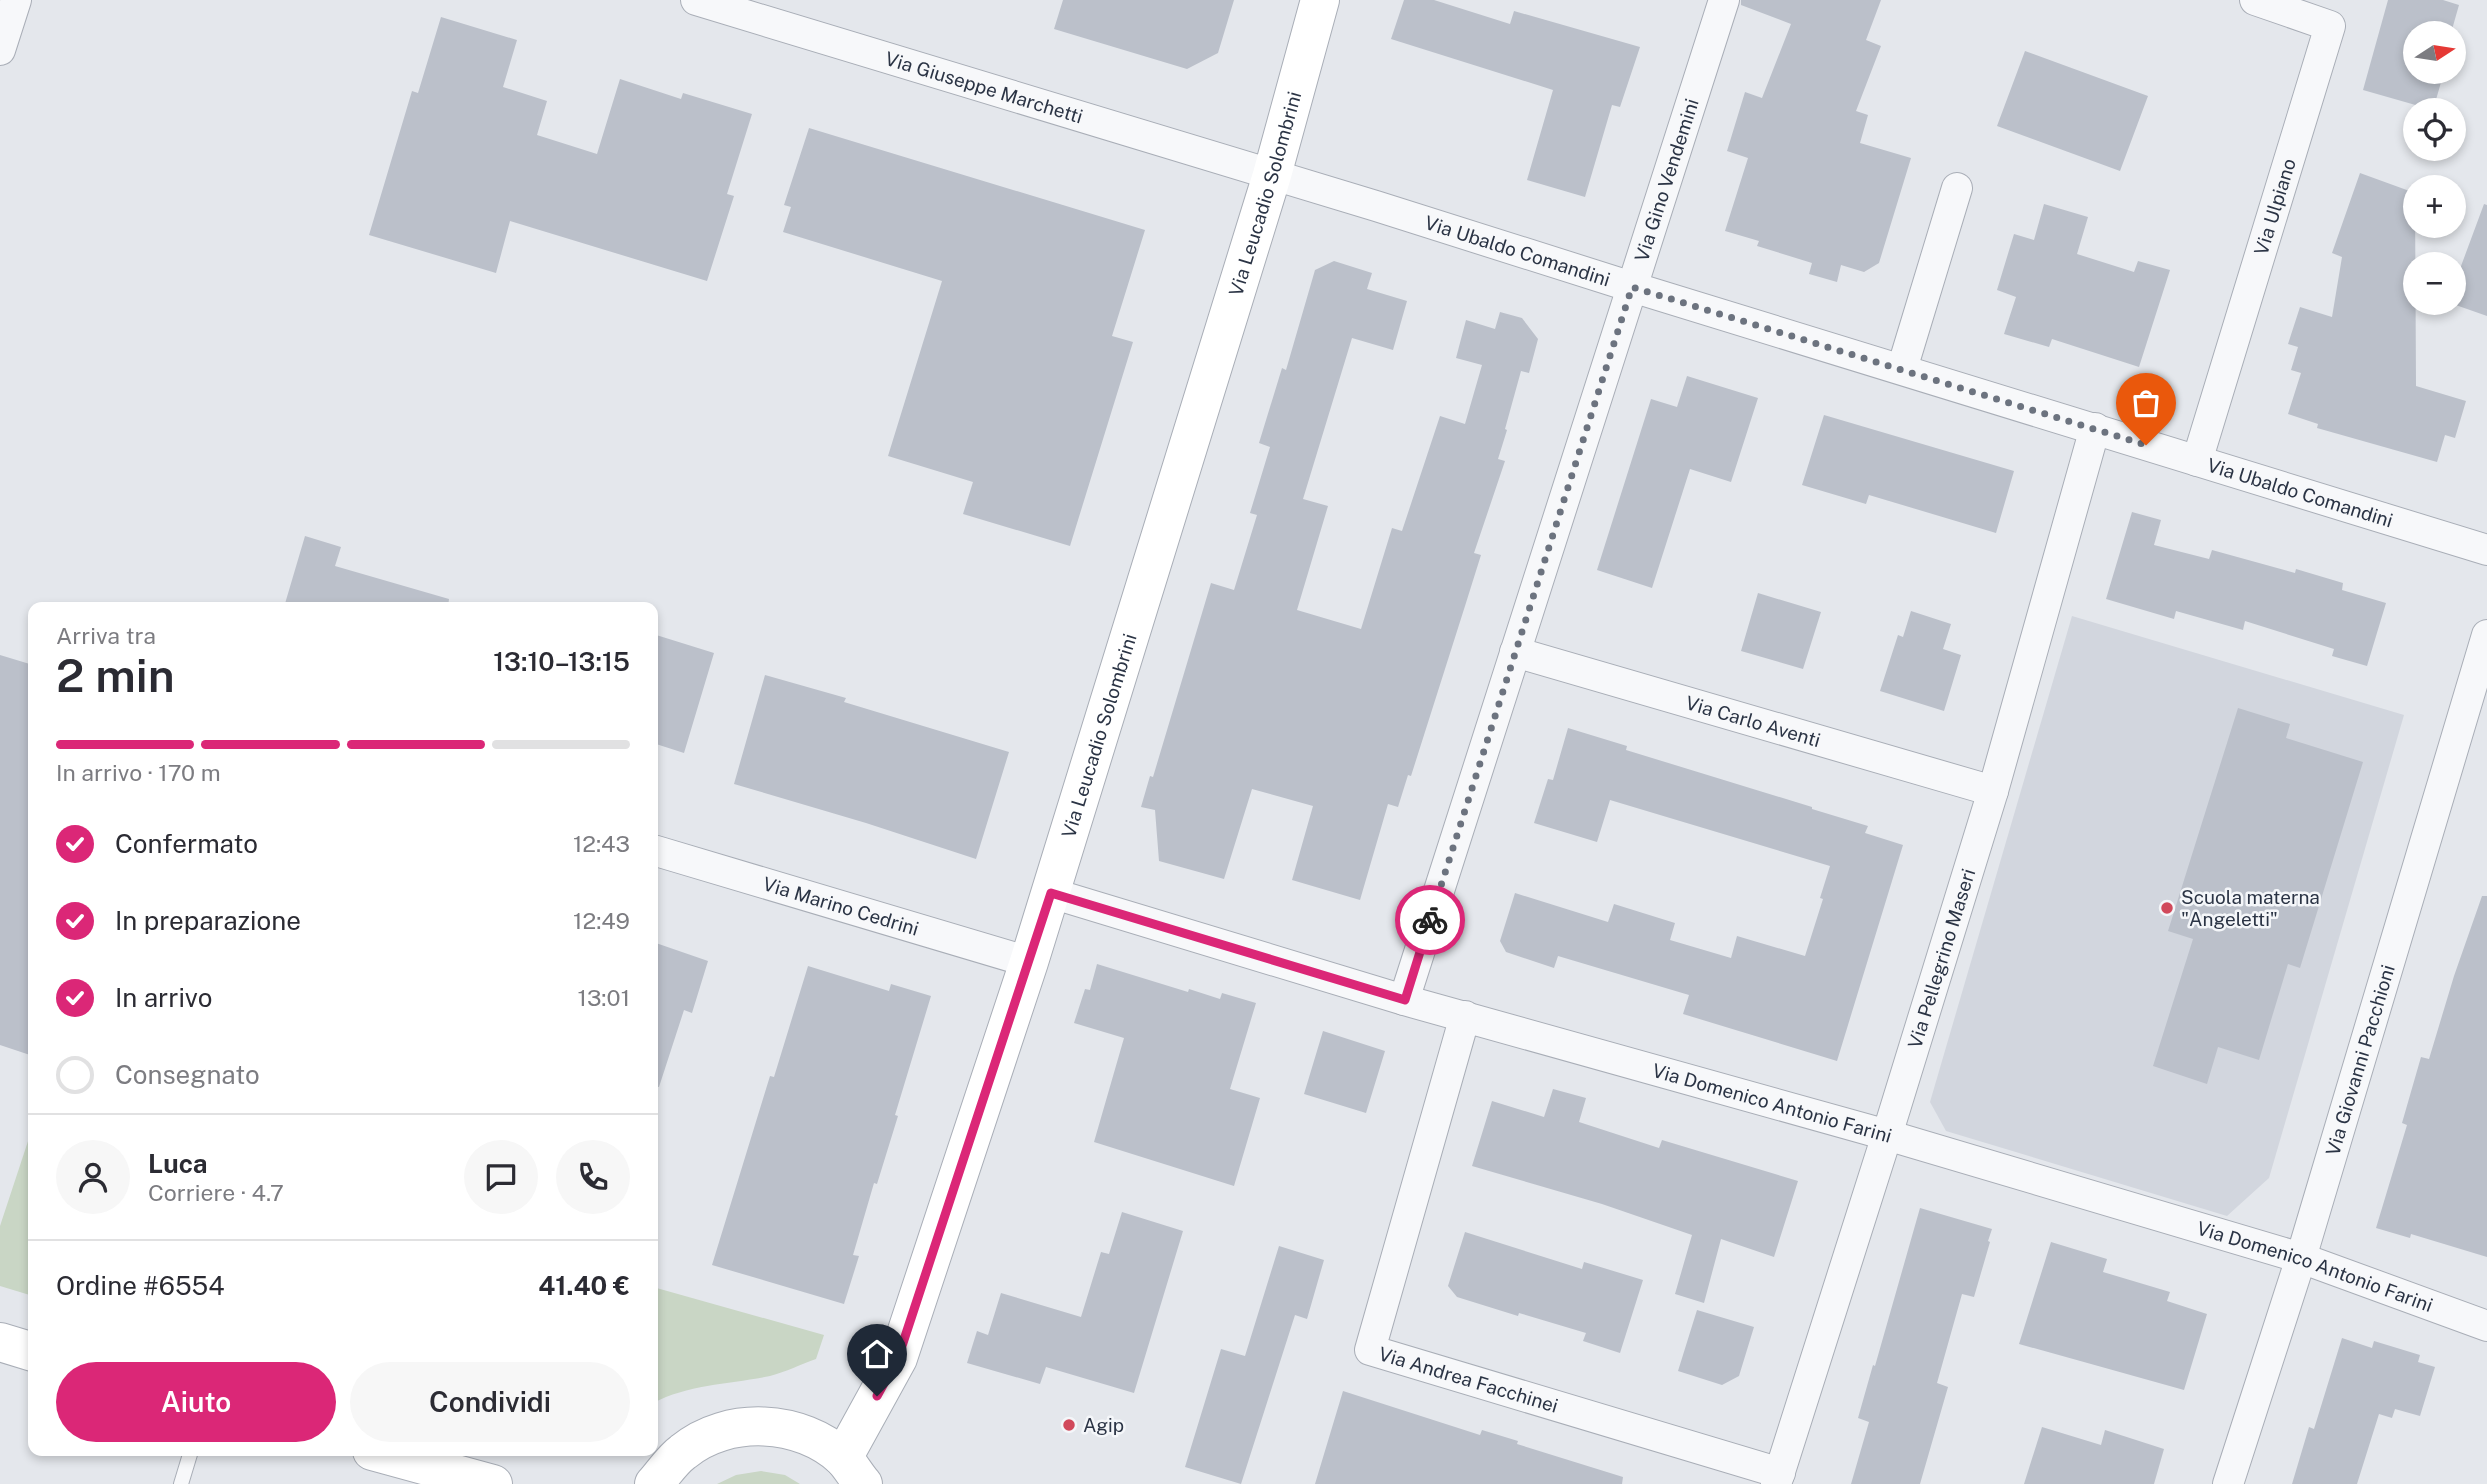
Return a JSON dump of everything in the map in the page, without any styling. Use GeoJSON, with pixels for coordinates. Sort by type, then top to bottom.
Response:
{"type":"FeatureCollection","features":[{"type":"Feature","properties":{"kind":"street"},"geometry":{"type":"LineString","coordinates":[[0,50],[16,0]]}},
{"type":"Feature","properties":{"kind":"street","name":"Via Giuseppe Marchetti"},"geometry":{"type":"LineString","coordinates":[[696,0],[1272,176]]}},
{"type":"Feature","properties":{"kind":"street","name":"Via Leucadio Solombrini"},"geometry":{"type":"LineString","coordinates":[[853,1471],[898,1358],[1051,893],[1272,176],[1320,0]]}},
{"type":"Feature","properties":{"kind":"street","name":"Via Gino Vendemini"},"geometry":{"type":"LineString","coordinates":[[1405,1000],[1724,0]]}},
{"type":"Feature","properties":{"kind":"street","name":"Via Ulpiano"},"geometry":{"type":"LineString","coordinates":[[2197,461],[2330,26],[2255,0]]}},
{"type":"Feature","properties":{"kind":"street","name":"Via Ubaldo Comandini"},"geometry":{"type":"LineString","coordinates":[[1272,176],[2487,550]]}},
{"type":"Feature","properties":{"kind":"street"},"geometry":{"type":"LineString","coordinates":[[1902,369],[1957,188]]}},
{"type":"Feature","properties":{"kind":"street","name":"Via Pellegrino Maseri"},"geometry":{"type":"LineString","coordinates":[[1778,1479],[1993,791],[2095,428]]}},
{"type":"Feature","properties":{"kind":"street","name":"Via Giovanni Pacchioni"},"geometry":{"type":"LineString","coordinates":[[2228,1484],[2301,1258],[2487,635]]}},
{"type":"Feature","properties":{"kind":"street","name":"Via Carlo Aventi"},"geometry":{"type":"LineString","coordinates":[[1515,652],[1993,791]]}},
{"type":"Feature","properties":{"kind":"street","name":"Via Marino Cedrini"},"geometry":{"type":"LineString","coordinates":[[658,851],[1029,962]]}},
{"type":"Feature","properties":{"kind":"street","name":"Via Domenico Antonio Farini"},"geometry":{"type":"LineString","coordinates":[[1051,893],[1405,1000],[1887,1135],[2301,1258],[2487,1326]]}},
{"type":"Feature","properties":{"kind":"street","name":"Via Andrea Facchinei"},"geometry":{"type":"LineString","coordinates":[[1465,1016],[1370,1350],[1778,1479]]}},
{"type":"Feature","properties":{"kind":"street"},"geometry":{"type":"LineString","coordinates":[[0,1342],[28,1350]]}},
{"type":"Feature","properties":{"kind":"street"},"geometry":{"type":"LineString","coordinates":[[654,1484],[683,1451],[721,1431],[764,1425],[806,1434],[853,1471]]}},
{"type":"Feature","properties":{"kind":"street"},"geometry":{"type":"LineString","coordinates":[[390,1456],[493,1484]]}},
{"type":"Feature","properties":{"kind":"lane"},"geometry":{"type":"LineString","coordinates":[[181,1484],[189,1456]]}},
{"type":"Feature","properties":{"kind":"shaded area","name":"Scuola materna \"Angeletti\""},"geometry":{"type":"Polygon","coordinates":[[[2072,616],[2404,715],[2269,1178],[2227,1216],[1946,1131],[1930,1102],[2072,616]]]}},
{"type":"Feature","properties":{"kind":"green space"},"geometry":{"type":"Polygon","coordinates":[[[28,1141],[28,1294],[0,1286],[0,1226],[28,1141]]]}},
{"type":"Feature","properties":{"kind":"green space"},"geometry":{"type":"Polygon","coordinates":[[[658,1288],[824,1335],[816,1359],[770,1376],[696,1388],[658,1401],[658,1288]]]}},
{"type":"Feature","properties":{"kind":"green space"},"geometry":{"type":"Polygon","coordinates":[[[761,1471],[785,1475],[800,1484],[717,1484],[736,1475],[761,1471]]]}},
{"type":"Feature","properties":{"kind":"building"},"geometry":{"type":"Polygon","coordinates":[[[1063,0],[1234,0],[1218,53],[1187,69],[1054,29],[1063,0]]]}},
{"type":"Feature","properties":{"kind":"building"},"geometry":{"type":"Polygon","coordinates":[[[1404,0],[1434,0],[1510,24],[1514,11],[1640,47],[1620,107],[1612,105],[1585,197],[1527,180],[1553,90],[1391,39],[1404,0]]]}},
{"type":"Feature","properties":{"kind":"building"},"geometry":{"type":"Polygon","coordinates":[[[1741,0],[1881,0],[1866,40],[1881,46],[1856,111],[1868,115],[1860,143],[1911,158],[1879,263],[1864,272],[1841,265],[1837,282],[1809,274],[1812,263],[1757,246],[1759,241],[1725,231],[1748,158],[1727,151],[1745,92],[1762,98],[1791,24],[1741,5],[1741,0]]]}},
{"type":"Feature","properties":{"kind":"building"},"geometry":{"type":"Polygon","coordinates":[[[2388,0],[2443,0],[2459,5],[2454,21],[2403,21],[2403,84],[2441,84],[2436,98],[2403,98],[2403,101],[2363,90],[2388,0]]]}},
{"type":"Feature","properties":{"kind":"building"},"geometry":{"type":"Polygon","coordinates":[[[441,17],[517,40],[503,87],[547,101],[537,135],[597,154],[620,79],[681,99],[683,93],[752,114],[727,194],[734,196],[707,281],[510,221],[496,273],[369,235],[412,91],[418,93],[441,17]]]}},
{"type":"Feature","properties":{"kind":"building"},"geometry":{"type":"Polygon","coordinates":[[[2025,51],[2148,96],[2120,171],[1997,126],[2025,51]]]}},
{"type":"Feature","properties":{"kind":"building"},"geometry":{"type":"Polygon","coordinates":[[[809,128],[1145,230],[1112,336],[1133,342],[1070,546],[963,514],[973,482],[888,456],[942,281],[783,232],[791,207],[784,205],[809,128]]]}},
{"type":"Feature","properties":{"kind":"building"},"geometry":{"type":"Polygon","coordinates":[[[2360,173],[2403,189],[2403,238],[2415,238],[2415,252],[2403,252],[2403,315],[2416,315],[2416,386],[2466,401],[2455,438],[2445,435],[2437,462],[2317,428],[2318,424],[2288,414],[2301,373],[2291,370],[2298,347],[2288,344],[2300,307],[2332,317],[2342,257],[2332,253],[2360,173]]]}},
{"type":"Feature","properties":{"kind":"building"},"geometry":{"type":"Polygon","coordinates":[[[2044,204],[2088,217],[2077,254],[2134,272],[2138,261],[2170,270],[2139,367],[2052,339],[2049,347],[2004,334],[2016,297],[1997,290],[2014,234],[2034,240],[2044,204]]]}},
{"type":"Feature","properties":{"kind":"building"},"geometry":{"type":"Polygon","coordinates":[[[2484,204],[2487,205],[2487,316],[2466,309],[2466,253],[2484,204]]]}},
{"type":"Feature","properties":{"kind":"building"},"geometry":{"type":"Polygon","coordinates":[[[1334,261],[1372,273],[1367,289],[1407,301],[1393,350],[1352,338],[1303,499],[1328,506],[1297,610],[1361,629],[1392,528],[1402,531],[1440,416],[1465,424],[1482,365],[1456,358],[1466,320],[1495,329],[1500,312],[1522,318],[1538,339],[1529,373],[1521,371],[1505,429],[1507,430],[1498,459],[1505,461],[1474,553],[1481,555],[1465,606],[1411,776],[1408,775],[1398,807],[1388,804],[1360,900],[1292,880],[1313,806],[1252,789],[1224,879],[1159,861],[1155,810],[1141,807],[1150,776],[1153,777],[1211,583],[1234,590],[1257,515],[1250,513],[1270,447],[1259,443],[1282,368],[1286,370],[1315,270],[1334,261]]]}},
{"type":"Feature","properties":{"kind":"building"},"geometry":{"type":"Polygon","coordinates":[[[1687,376],[1758,398],[1731,482],[1690,469],[1652,588],[1597,570],[1651,399],[1677,407],[1687,376]]]}},
{"type":"Feature","properties":{"kind":"building"},"geometry":{"type":"Polygon","coordinates":[[[1824,415],[2014,471],[1996,533],[1869,495],[1866,504],[1802,485],[1824,415]]]}},
{"type":"Feature","properties":{"kind":"building"},"geometry":{"type":"Polygon","coordinates":[[[2132,512],[2161,520],[2154,545],[2209,559],[2212,550],[2295,573],[2296,569],[2343,583],[2342,590],[2386,603],[2367,666],[2332,656],[2334,649],[2245,621],[2243,630],[2176,611],[2174,619],[2106,599],[2132,512]]]}},
{"type":"Feature","properties":{"kind":"building"},"geometry":{"type":"Polygon","coordinates":[[[305,536],[341,547],[335,566],[449,599],[449,602],[285,602],[305,536]]]}},
{"type":"Feature","properties":{"kind":"building"},"geometry":{"type":"Polygon","coordinates":[[[1758,593],[1821,612],[1803,669],[1741,651],[1758,593]]]}},
{"type":"Feature","properties":{"kind":"building"},"geometry":{"type":"Polygon","coordinates":[[[1911,611],[1951,624],[1943,649],[1961,655],[1944,711],[1880,691],[1898,635],[1903,637],[1911,611]]]}},
{"type":"Feature","properties":{"kind":"building"},"geometry":{"type":"Polygon","coordinates":[[[658,636],[714,653],[684,753],[658,745],[658,636]]]}},
{"type":"Feature","properties":{"kind":"building"},"geometry":{"type":"Polygon","coordinates":[[[0,655],[28,663],[28,1054],[0,1045],[0,655]]]}},
{"type":"Feature","properties":{"kind":"building"},"geometry":{"type":"Polygon","coordinates":[[[765,675],[846,698],[844,702],[1009,752],[976,859],[734,784],[765,675]]]}},
{"type":"Feature","properties":{"kind":"building"},"geometry":{"type":"Polygon","coordinates":[[[2238,708],[2290,724],[2286,738],[2363,762],[2300,968],[2288,964],[2259,1060],[2218,1047],[2207,1084],[2153,1066],[2193,939],[2168,931],[2238,708]]]}},
{"type":"Feature","properties":{"kind":"building"},"geometry":{"type":"Polygon","coordinates":[[[1568,728],[1627,746],[1626,750],[1868,826],[1865,833],[1903,845],[1837,1061],[1683,1014],[1689,995],[1558,956],[1554,968],[1506,952],[1500,941],[1515,893],[1608,922],[1614,904],[1675,923],[1670,940],[1731,958],[1737,936],[1805,956],[1823,899],[1820,898],[1830,866],[1610,800],[1597,842],[1534,823],[1548,779],[1553,780],[1568,728]]]}},
{"type":"Feature","properties":{"kind":"building"},"geometry":{"type":"Polygon","coordinates":[[[2482,896],[2487,896],[2487,1257],[2411,1234],[2410,1238],[2376,1228],[2407,1125],[2402,1123],[2421,1057],[2429,1059],[2482,896]]]}},
{"type":"Feature","properties":{"kind":"building"},"geometry":{"type":"Polygon","coordinates":[[[658,944],[708,961],[692,1013],[684,1010],[659,1087],[658,944]]]}},
{"type":"Feature","properties":{"kind":"building"},"geometry":{"type":"Polygon","coordinates":[[[1097,964],[1188,992],[1189,989],[1220,999],[1222,993],[1256,1003],[1230,1089],[1260,1098],[1234,1186],[1094,1142],[1124,1038],[1074,1023],[1085,989],[1090,990],[1097,964]]]}},
{"type":"Feature","properties":{"kind":"building"},"geometry":{"type":"Polygon","coordinates":[[[808,966],[889,991],[891,984],[931,996],[895,1115],[898,1116],[877,1184],[874,1183],[853,1255],[859,1256],[844,1304],[712,1265],[770,1076],[774,1077],[808,966]]]}},
{"type":"Feature","properties":{"kind":"building"},"geometry":{"type":"Polygon","coordinates":[[[1323,1031],[1385,1051],[1366,1113],[1304,1094],[1323,1031]]]}},
{"type":"Feature","properties":{"kind":"building"},"geometry":{"type":"Polygon","coordinates":[[[1553,1089],[1586,1098],[1579,1122],[1659,1148],[1662,1140],[1798,1181],[1774,1257],[1721,1239],[1704,1303],[1675,1294],[1692,1235],[1602,1204],[1472,1166],[1492,1101],[1544,1117],[1553,1089]]]}},
{"type":"Feature","properties":{"kind":"building"},"geometry":{"type":"Polygon","coordinates":[[[1920,1208],[1992,1229],[1988,1241],[1990,1242],[1974,1297],[1962,1294],[1937,1383],[1948,1387],[1920,1484],[1851,1484],[1869,1422],[1858,1418],[1920,1208]]]}},
{"type":"Feature","properties":{"kind":"building"},"geometry":{"type":"Polygon","coordinates":[[[1122,1212],[1183,1231],[1134,1393],[1046,1367],[1040,1384],[967,1363],[977,1331],[988,1335],[1001,1293],[1081,1317],[1101,1252],[1109,1254],[1122,1212]]]}},
{"type":"Feature","properties":{"kind":"building"},"geometry":{"type":"Polygon","coordinates":[[[1465,1232],[1582,1269],[1584,1262],[1643,1280],[1620,1353],[1583,1341],[1586,1333],[1457,1297],[1448,1286],[1465,1232]]]}},
{"type":"Feature","properties":{"kind":"building"},"geometry":{"type":"Polygon","coordinates":[[[2051,1242],[2107,1259],[2103,1272],[2170,1292],[2167,1301],[2207,1314],[2184,1390],[2019,1344],[2051,1242]]]}},
{"type":"Feature","properties":{"kind":"building"},"geometry":{"type":"Polygon","coordinates":[[[1279,1246],[1324,1260],[1307,1319],[1295,1315],[1241,1484],[1185,1467],[1221,1349],[1245,1356],[1279,1246]]]}},
{"type":"Feature","properties":{"kind":"building"},"geometry":{"type":"Polygon","coordinates":[[[1697,1310],[1754,1327],[1739,1376],[1722,1385],[1678,1371],[1697,1310]]]}},
{"type":"Feature","properties":{"kind":"building"},"geometry":{"type":"Polygon","coordinates":[[[2342,1338],[2372,1348],[2374,1341],[2420,1355],[2418,1362],[2435,1367],[2420,1416],[2395,1409],[2392,1418],[2379,1414],[2357,1484],[2292,1484],[2309,1427],[2314,1429],[2342,1338]]]}},
{"type":"Feature","properties":{"kind":"building"},"geometry":{"type":"Polygon","coordinates":[[[1343,1391],[1480,1435],[1482,1430],[1518,1441],[1517,1444],[1623,1477],[1622,1484],[1315,1484],[1343,1391]]]}},
{"type":"Feature","properties":{"kind":"building"},"geometry":{"type":"Polygon","coordinates":[[[2042,1427],[2101,1445],[2105,1430],[2164,1449],[2154,1484],[2024,1484],[2042,1427]]]}},
{"type":"Feature","properties":{"kind":"way so far"},"geometry":{"type":"LineString","coordinates":[[1430,920],[1632,287],[2146,445]]}},
{"type":"Feature","properties":{"kind":"place","name":"Scuola materna \"Angeletti\""},"geometry":{"type":"Point","coordinates":[2167,908]}},
{"type":"Feature","properties":{"kind":"place","name":"Agip"},"geometry":{"type":"Point","coordinates":[1069,1425]}},
{"type":"Feature","properties":{"kind":"route"},"geometry":{"type":"LineString","coordinates":[[877,1396],[898,1358],[1051,893],[1405,1000],[1430,920]]}}]}
